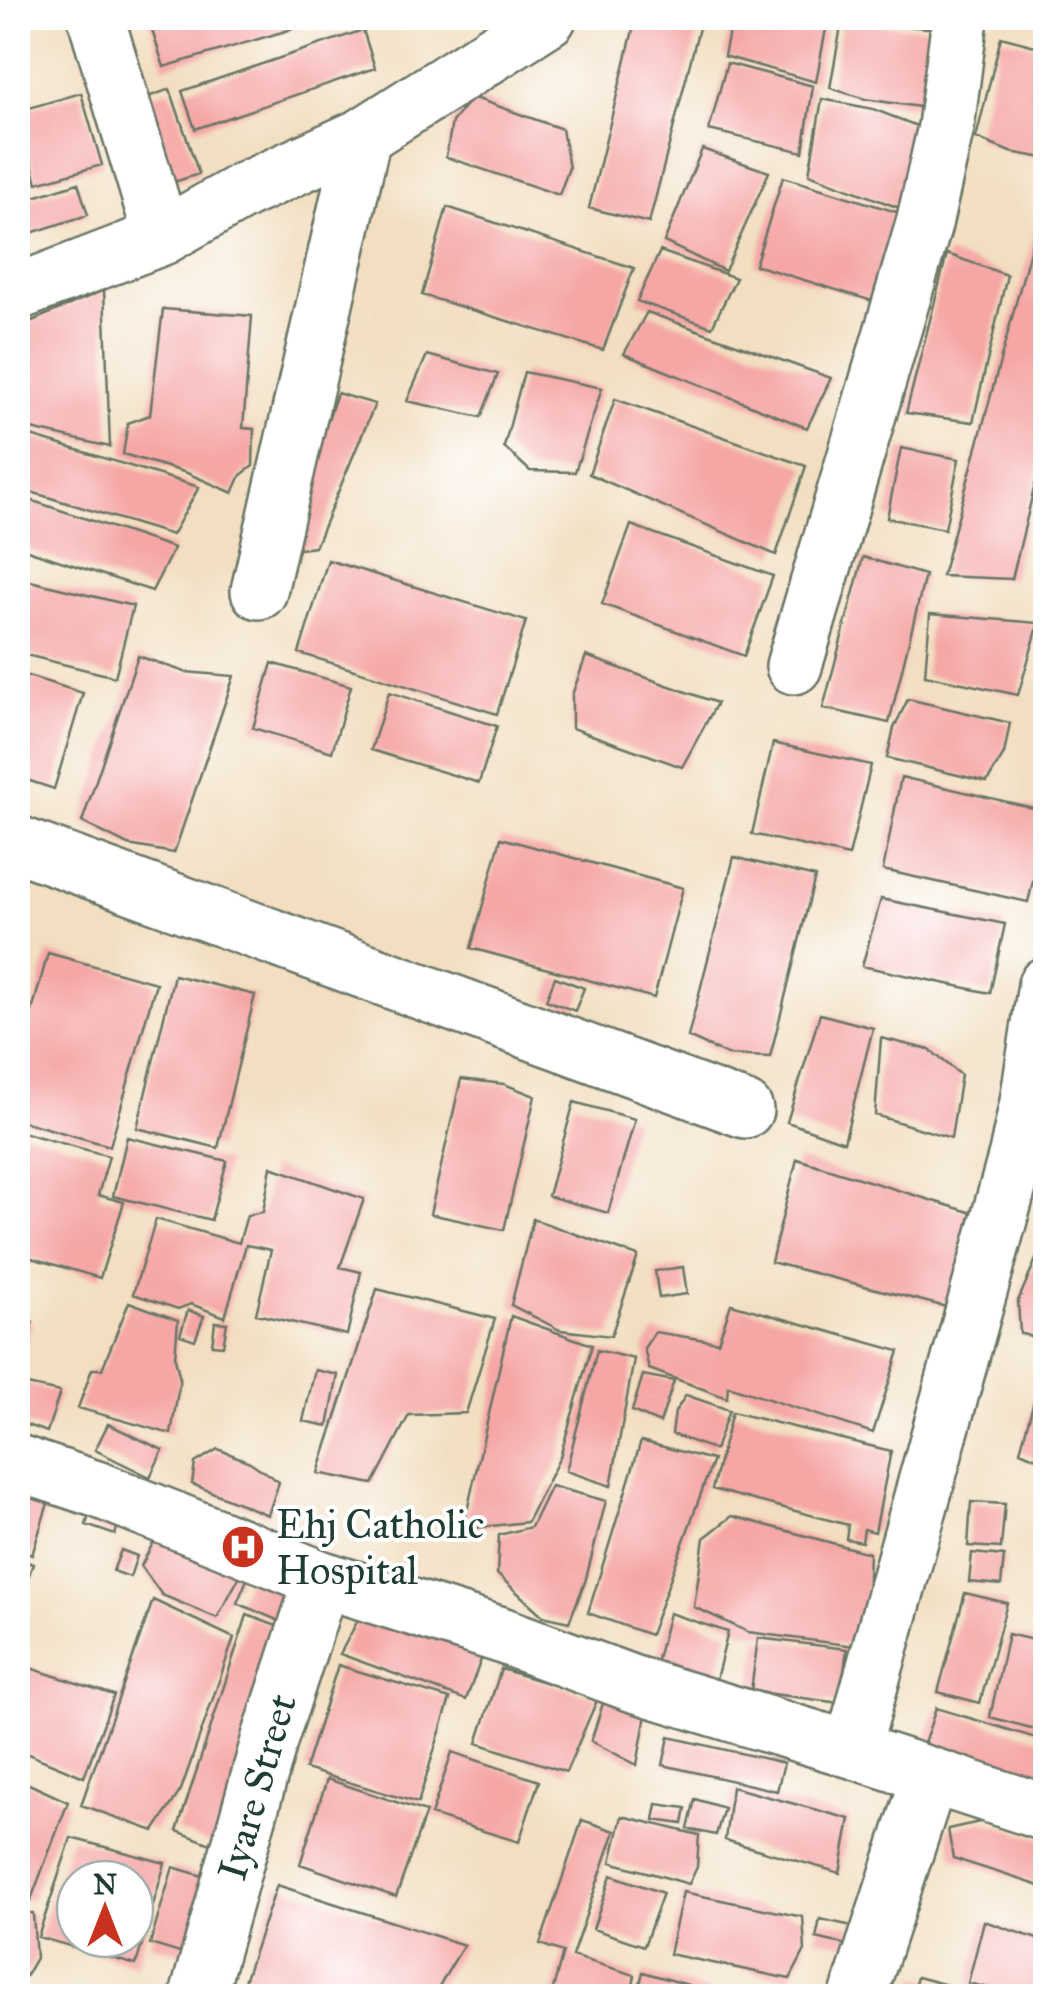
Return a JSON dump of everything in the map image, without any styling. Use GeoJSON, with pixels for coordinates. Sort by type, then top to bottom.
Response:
{"type":"FeatureCollection","features":[{"type":"Feature","properties":{"kind":"street"},"geometry":{"type":"LineString","coordinates":[[96,18],[162,237]]}},
{"type":"Feature","properties":{"kind":"street"},"geometry":{"type":"LineString","coordinates":[[18,292],[162,237],[243,191],[363,136],[548,18]]}},
{"type":"Feature","properties":{"kind":"street"},"geometry":{"type":"LineString","coordinates":[[794,666],[924,224],[946,127],[960,18]]}},
{"type":"Feature","properties":{"kind":"street"},"geometry":{"type":"LineString","coordinates":[[259,590],[363,136]]}},
{"type":"Feature","properties":{"kind":"street"},"geometry":{"type":"LineString","coordinates":[[18,844],[745,1110]]}},
{"type":"Feature","properties":{"kind":"street"},"geometry":{"type":"LineString","coordinates":[[852,1750],[1017,1154],[1046,985]]}},
{"type":"Feature","properties":{"kind":"street"},"geometry":{"type":"LineString","coordinates":[[18,1462],[322,1579],[498,1634],[630,1683],[1046,1813]]}},
{"type":"Feature","properties":{"kind":"street","name":"Iyare Street"},"geometry":{"type":"LineString","coordinates":[[198,1996],[270,1738],[322,1579]]}},
{"type":"Feature","properties":{"kind":"street"},"geometry":{"type":"LineString","coordinates":[[858,1996],[930,1776]]}},
{"type":"Feature","properties":{"kind":"building"},"geometry":{"type":"Polygon","coordinates":[[[148,18],[303,18],[306,25],[164,67],[148,18]]]}},
{"type":"Feature","properties":{"kind":"building"},"geometry":{"type":"Polygon","coordinates":[[[314,18],[350,18],[351,23],[315,23],[314,18]]]}},
{"type":"Feature","properties":{"kind":"building"},"geometry":{"type":"Polygon","coordinates":[[[636,18],[675,18],[700,24],[649,223],[589,208],[636,18]]]}},
{"type":"Feature","properties":{"kind":"building"},"geometry":{"type":"Polygon","coordinates":[[[732,18],[828,18],[816,82],[724,56],[732,18]]]}},
{"type":"Feature","properties":{"kind":"building"},"geometry":{"type":"Polygon","coordinates":[[[842,21],[940,29],[920,107],[865,99],[830,88],[842,21]]]}},
{"type":"Feature","properties":{"kind":"building"},"geometry":{"type":"Polygon","coordinates":[[[363,30],[375,68],[195,129],[182,91],[363,30]]]}},
{"type":"Feature","properties":{"kind":"building"},"geometry":{"type":"Polygon","coordinates":[[[1001,37],[1046,49],[1044,158],[1010,152],[976,138],[1001,37]]]}},
{"type":"Feature","properties":{"kind":"building"},"geometry":{"type":"Polygon","coordinates":[[[727,63],[813,86],[803,152],[709,130],[727,63]]]}},
{"type":"Feature","properties":{"kind":"building"},"geometry":{"type":"Polygon","coordinates":[[[170,89],[199,174],[174,182],[145,98],[170,89]]]}},
{"type":"Feature","properties":{"kind":"building"},"geometry":{"type":"Polygon","coordinates":[[[81,93],[102,165],[37,183],[18,111],[81,93]]]}},
{"type":"Feature","properties":{"kind":"building"},"geometry":{"type":"Polygon","coordinates":[[[472,97],[562,129],[569,168],[559,195],[446,157],[452,122],[472,97]]]}},
{"type":"Feature","properties":{"kind":"building"},"geometry":{"type":"Polygon","coordinates":[[[822,99],[873,109],[920,127],[902,209],[809,174],[822,99]]]}},
{"type":"Feature","properties":{"kind":"building"},"geometry":{"type":"Polygon","coordinates":[[[702,149],[769,172],[725,271],[664,242],[702,149]]]}},
{"type":"Feature","properties":{"kind":"building"},"geometry":{"type":"Polygon","coordinates":[[[783,177],[900,213],[872,301],[755,265],[783,177]]]}},
{"type":"Feature","properties":{"kind":"building"},"geometry":{"type":"Polygon","coordinates":[[[78,183],[88,215],[18,237],[18,202],[78,183]]]}},
{"type":"Feature","properties":{"kind":"building"},"geometry":{"type":"Polygon","coordinates":[[[1044,199],[1046,439],[1012,579],[942,576],[1044,199]]]}},
{"type":"Feature","properties":{"kind":"building"},"geometry":{"type":"Polygon","coordinates":[[[447,207],[634,268],[603,350],[422,295],[447,207]]]}},
{"type":"Feature","properties":{"kind":"building"},"geometry":{"type":"Polygon","coordinates":[[[660,251],[736,278],[712,327],[637,301],[660,251]]]}},
{"type":"Feature","properties":{"kind":"building"},"geometry":{"type":"Polygon","coordinates":[[[947,254],[1007,275],[973,422],[906,413],[947,254]]]}},
{"type":"Feature","properties":{"kind":"building"},"geometry":{"type":"Polygon","coordinates":[[[104,290],[110,447],[18,426],[18,366],[25,324],[104,290]]]}},
{"type":"Feature","properties":{"kind":"building"},"geometry":{"type":"Polygon","coordinates":[[[163,309],[252,316],[243,428],[254,429],[253,466],[241,475],[233,493],[187,473],[123,454],[128,423],[150,415],[163,309]]]}},
{"type":"Feature","properties":{"kind":"building"},"geometry":{"type":"Polygon","coordinates":[[[647,312],[831,378],[807,428],[624,354],[647,312]]]}},
{"type":"Feature","properties":{"kind":"building"},"geometry":{"type":"Polygon","coordinates":[[[427,355],[498,374],[481,417],[407,401],[427,355]]]}},
{"type":"Feature","properties":{"kind":"building"},"geometry":{"type":"Polygon","coordinates":[[[524,372],[602,388],[575,472],[530,471],[504,447],[524,372]]]}},
{"type":"Feature","properties":{"kind":"building"},"geometry":{"type":"Polygon","coordinates":[[[337,393],[375,404],[315,547],[283,551],[337,393]]]}},
{"type":"Feature","properties":{"kind":"building"},"geometry":{"type":"Polygon","coordinates":[[[615,399],[806,466],[776,555],[589,474],[615,399]]]}},
{"type":"Feature","properties":{"kind":"building"},"geometry":{"type":"Polygon","coordinates":[[[18,432],[199,487],[172,535],[18,488],[18,432]]]}},
{"type":"Feature","properties":{"kind":"building"},"geometry":{"type":"Polygon","coordinates":[[[901,448],[959,459],[945,529],[887,518],[901,448]]]}},
{"type":"Feature","properties":{"kind":"building"},"geometry":{"type":"Polygon","coordinates":[[[18,496],[174,548],[152,591],[18,547],[18,496]]]}},
{"type":"Feature","properties":{"kind":"building"},"geometry":{"type":"Polygon","coordinates":[[[631,525],[773,576],[744,656],[602,604],[631,525]]]}},
{"type":"Feature","properties":{"kind":"building"},"geometry":{"type":"Polygon","coordinates":[[[863,557],[925,575],[889,723],[823,708],[863,557]]]}},
{"type":"Feature","properties":{"kind":"building"},"geometry":{"type":"Polygon","coordinates":[[[328,560],[526,621],[497,714],[299,653],[328,560]]]}},
{"type":"Feature","properties":{"kind":"building"},"geometry":{"type":"Polygon","coordinates":[[[26,580],[133,606],[115,677],[18,653],[18,617],[26,580]]]}},
{"type":"Feature","properties":{"kind":"building"},"geometry":{"type":"Polygon","coordinates":[[[930,614],[1039,623],[1018,695],[925,675],[930,614]]]}},
{"type":"Feature","properties":{"kind":"building"},"geometry":{"type":"Polygon","coordinates":[[[138,656],[185,672],[234,676],[174,853],[128,845],[82,822],[138,656]]]}},
{"type":"Feature","properties":{"kind":"building"},"geometry":{"type":"Polygon","coordinates":[[[586,656],[717,703],[682,767],[572,728],[572,695],[586,656]]]}},
{"type":"Feature","properties":{"kind":"building"},"geometry":{"type":"Polygon","coordinates":[[[272,663],[351,686],[332,752],[253,728],[272,663]]]}},
{"type":"Feature","properties":{"kind":"building"},"geometry":{"type":"Polygon","coordinates":[[[18,673],[83,693],[54,789],[18,777],[18,673]]]}},
{"type":"Feature","properties":{"kind":"building"},"geometry":{"type":"Polygon","coordinates":[[[389,692],[497,726],[479,783],[371,750],[389,692]]]}},
{"type":"Feature","properties":{"kind":"building"},"geometry":{"type":"Polygon","coordinates":[[[908,699],[1010,723],[1004,754],[987,782],[887,758],[894,728],[908,699]]]}},
{"type":"Feature","properties":{"kind":"building"},"geometry":{"type":"Polygon","coordinates":[[[773,743],[871,765],[849,856],[752,834],[773,743]]]}},
{"type":"Feature","properties":{"kind":"building"},"geometry":{"type":"Polygon","coordinates":[[[901,777],[1046,811],[1046,829],[1028,902],[883,870],[901,777]]]}},
{"type":"Feature","properties":{"kind":"building"},"geometry":{"type":"Polygon","coordinates":[[[501,838],[683,888],[654,998],[471,948],[501,838]]]}},
{"type":"Feature","properties":{"kind":"building"},"geometry":{"type":"Polygon","coordinates":[[[734,857],[815,877],[770,1057],[727,1055],[688,1037],[734,857]]]}},
{"type":"Feature","properties":{"kind":"building"},"geometry":{"type":"Polygon","coordinates":[[[881,899],[1005,924],[990,993],[862,966],[881,899]]]}},
{"type":"Feature","properties":{"kind":"building"},"geometry":{"type":"Polygon","coordinates":[[[48,953],[156,983],[110,1146],[18,1120],[18,1062],[48,953]]]}},
{"type":"Feature","properties":{"kind":"building"},"geometry":{"type":"Polygon","coordinates":[[[174,975],[255,995],[218,1148],[137,1128],[174,975]]]}},
{"type":"Feature","properties":{"kind":"building"},"geometry":{"type":"Polygon","coordinates":[[[555,977],[584,988],[575,1011],[546,1000],[555,977]]]}},
{"type":"Feature","properties":{"kind":"building"},"geometry":{"type":"Polygon","coordinates":[[[820,1014],[873,1028],[844,1142],[787,1122],[820,1014]]]}},
{"type":"Feature","properties":{"kind":"building"},"geometry":{"type":"Polygon","coordinates":[[[881,1038],[930,1050],[961,1075],[951,1138],[875,1115],[881,1038]]]}},
{"type":"Feature","properties":{"kind":"building"},"geometry":{"type":"Polygon","coordinates":[[[461,1079],[504,1084],[535,1096],[504,1230],[430,1214],[461,1079]]]}},
{"type":"Feature","properties":{"kind":"building"},"geometry":{"type":"Polygon","coordinates":[[[574,1102],[635,1119],[608,1213],[548,1196],[574,1102]]]}},
{"type":"Feature","properties":{"kind":"building"},"geometry":{"type":"Polygon","coordinates":[[[18,1131],[109,1156],[98,1195],[124,1202],[100,1278],[18,1254],[18,1131]]]}},
{"type":"Feature","properties":{"kind":"building"},"geometry":{"type":"Polygon","coordinates":[[[127,1137],[227,1161],[211,1220],[113,1196],[127,1137]]]}},
{"type":"Feature","properties":{"kind":"building"},"geometry":{"type":"Polygon","coordinates":[[[797,1159],[992,1219],[958,1310],[771,1262],[797,1159]]]}},
{"type":"Feature","properties":{"kind":"building"},"geometry":{"type":"Polygon","coordinates":[[[271,1167],[364,1199],[340,1267],[361,1272],[347,1335],[256,1314],[271,1250],[246,1245],[225,1317],[191,1304],[178,1309],[133,1294],[156,1219],[239,1243],[247,1215],[263,1212],[271,1167]]]}},
{"type":"Feature","properties":{"kind":"building"},"geometry":{"type":"Polygon","coordinates":[[[533,1219],[638,1256],[611,1336],[560,1330],[511,1305],[533,1219]]]}},
{"type":"Feature","properties":{"kind":"building"},"geometry":{"type":"Polygon","coordinates":[[[1046,1236],[1046,1341],[1020,1333],[1018,1301],[1046,1236]]]}},
{"type":"Feature","properties":{"kind":"building"},"geometry":{"type":"Polygon","coordinates":[[[683,1267],[687,1294],[659,1298],[655,1271],[683,1267]]]}},
{"type":"Feature","properties":{"kind":"building"},"geometry":{"type":"Polygon","coordinates":[[[377,1289],[495,1319],[466,1413],[409,1415],[373,1484],[318,1473],[377,1289]]]}},
{"type":"Feature","properties":{"kind":"building"},"geometry":{"type":"Polygon","coordinates":[[[129,1302],[178,1320],[175,1358],[180,1379],[171,1434],[78,1408],[92,1369],[102,1369],[129,1302]]]}},
{"type":"Feature","properties":{"kind":"building"},"geometry":{"type":"Polygon","coordinates":[[[731,1304],[899,1351],[873,1433],[728,1386],[727,1398],[649,1369],[644,1348],[655,1332],[718,1342],[731,1304]]]}},
{"type":"Feature","properties":{"kind":"building"},"geometry":{"type":"Polygon","coordinates":[[[188,1310],[204,1316],[195,1340],[180,1335],[188,1310]]]}},
{"type":"Feature","properties":{"kind":"building"},"geometry":{"type":"Polygon","coordinates":[[[511,1316],[592,1345],[560,1457],[527,1522],[463,1529],[511,1316]]]}},
{"type":"Feature","properties":{"kind":"building"},"geometry":{"type":"Polygon","coordinates":[[[18,1321],[33,1322],[18,1358],[18,1321]]]}},
{"type":"Feature","properties":{"kind":"building"},"geometry":{"type":"Polygon","coordinates":[[[215,1322],[227,1323],[223,1346],[212,1345],[215,1322]]]}},
{"type":"Feature","properties":{"kind":"building"},"geometry":{"type":"Polygon","coordinates":[[[597,1350],[634,1359],[611,1486],[566,1471],[597,1350]]]}},
{"type":"Feature","properties":{"kind":"building"},"geometry":{"type":"Polygon","coordinates":[[[315,1370],[338,1375],[328,1426],[303,1421],[315,1370]]]}},
{"type":"Feature","properties":{"kind":"building"},"geometry":{"type":"Polygon","coordinates":[[[1042,1372],[1046,1373],[1046,1462],[1020,1451],[1042,1372]]]}},
{"type":"Feature","properties":{"kind":"building"},"geometry":{"type":"Polygon","coordinates":[[[643,1375],[674,1381],[660,1423],[632,1411],[643,1375]]]}},
{"type":"Feature","properties":{"kind":"building"},"geometry":{"type":"Polygon","coordinates":[[[18,1383],[60,1392],[47,1432],[18,1422],[18,1383]]]}},
{"type":"Feature","properties":{"kind":"building"},"geometry":{"type":"Polygon","coordinates":[[[686,1395],[729,1410],[715,1450],[672,1434],[675,1412],[686,1395]]]}},
{"type":"Feature","properties":{"kind":"building"},"geometry":{"type":"Polygon","coordinates":[[[732,1412],[891,1451],[875,1532],[864,1529],[862,1542],[846,1539],[848,1525],[712,1489],[732,1412]]]}},
{"type":"Feature","properties":{"kind":"building"},"geometry":{"type":"Polygon","coordinates":[[[108,1424],[163,1450],[150,1477],[95,1450],[108,1424]]]}},
{"type":"Feature","properties":{"kind":"building"},"geometry":{"type":"Polygon","coordinates":[[[641,1441],[713,1460],[650,1635],[588,1613],[641,1441]]]}},
{"type":"Feature","properties":{"kind":"building"},"geometry":{"type":"Polygon","coordinates":[[[218,1449],[250,1462],[279,1482],[268,1515],[192,1484],[195,1463],[218,1449]]]}},
{"type":"Feature","properties":{"kind":"building"},"geometry":{"type":"Polygon","coordinates":[[[551,1486],[606,1501],[585,1582],[569,1622],[543,1616],[497,1574],[499,1535],[531,1527],[551,1486]]]}},
{"type":"Feature","properties":{"kind":"building"},"geometry":{"type":"Polygon","coordinates":[[[18,1494],[48,1503],[32,1555],[18,1549],[18,1494]]]}},
{"type":"Feature","properties":{"kind":"building"},"geometry":{"type":"Polygon","coordinates":[[[971,1502],[1005,1504],[1001,1548],[968,1546],[971,1502]]]}},
{"type":"Feature","properties":{"kind":"building"},"geometry":{"type":"Polygon","coordinates":[[[91,1509],[120,1519],[115,1535],[86,1525],[91,1509]]]}},
{"type":"Feature","properties":{"kind":"building"},"geometry":{"type":"Polygon","coordinates":[[[732,1516],[869,1553],[866,1622],[854,1646],[748,1632],[694,1607],[704,1538],[732,1516]]]}},
{"type":"Feature","properties":{"kind":"building"},"geometry":{"type":"Polygon","coordinates":[[[160,1530],[248,1561],[217,1618],[162,1595],[141,1566],[160,1530]]]}},
{"type":"Feature","properties":{"kind":"building"},"geometry":{"type":"Polygon","coordinates":[[[121,1550],[137,1556],[130,1577],[113,1571],[121,1550]]]}},
{"type":"Feature","properties":{"kind":"building"},"geometry":{"type":"Polygon","coordinates":[[[972,1553],[1004,1556],[1001,1585],[969,1582],[972,1553]]]}},
{"type":"Feature","properties":{"kind":"building"},"geometry":{"type":"Polygon","coordinates":[[[18,1559],[33,1564],[18,1605],[18,1559]]]}},
{"type":"Feature","properties":{"kind":"building"},"geometry":{"type":"Polygon","coordinates":[[[251,1570],[305,1587],[284,1623],[237,1603],[251,1570]]]}},
{"type":"Feature","properties":{"kind":"building"},"geometry":{"type":"Polygon","coordinates":[[[965,1593],[1007,1603],[980,1703],[938,1692],[965,1593]]]}},
{"type":"Feature","properties":{"kind":"building"},"geometry":{"type":"Polygon","coordinates":[[[153,1600],[234,1638],[181,1790],[154,1831],[81,1805],[153,1600]]]}},
{"type":"Feature","properties":{"kind":"building"},"geometry":{"type":"Polygon","coordinates":[[[367,1603],[486,1646],[466,1700],[340,1654],[367,1603]]]}},
{"type":"Feature","properties":{"kind":"building"},"geometry":{"type":"Polygon","coordinates":[[[669,1613],[728,1632],[713,1691],[651,1683],[669,1613]]]}},
{"type":"Feature","properties":{"kind":"building"},"geometry":{"type":"Polygon","coordinates":[[[247,1615],[301,1635],[221,1848],[177,1831],[247,1615]]]}},
{"type":"Feature","properties":{"kind":"building"},"geometry":{"type":"Polygon","coordinates":[[[1008,1634],[1046,1643],[1046,1732],[990,1717],[1008,1634]]]}},
{"type":"Feature","properties":{"kind":"building"},"geometry":{"type":"Polygon","coordinates":[[[758,1638],[847,1649],[840,1703],[751,1691],[758,1638]]]}},
{"type":"Feature","properties":{"kind":"building"},"geometry":{"type":"Polygon","coordinates":[[[18,1664],[114,1695],[84,1777],[18,1750],[18,1664]]]}},
{"type":"Feature","properties":{"kind":"building"},"geometry":{"type":"Polygon","coordinates":[[[338,1665],[450,1699],[418,1803],[305,1769],[338,1665]]]}},
{"type":"Feature","properties":{"kind":"building"},"geometry":{"type":"Polygon","coordinates":[[[501,1669],[598,1698],[566,1772],[477,1743],[501,1669]]]}},
{"type":"Feature","properties":{"kind":"building"},"geometry":{"type":"Polygon","coordinates":[[[605,1697],[646,1715],[637,1765],[591,1741],[605,1697]]]}},
{"type":"Feature","properties":{"kind":"building"},"geometry":{"type":"Polygon","coordinates":[[[936,1708],[1046,1741],[1046,1784],[923,1747],[936,1708]]]}},
{"type":"Feature","properties":{"kind":"building"},"geometry":{"type":"Polygon","coordinates":[[[669,1737],[784,1763],[777,1791],[663,1765],[669,1737]]]}},
{"type":"Feature","properties":{"kind":"building"},"geometry":{"type":"Polygon","coordinates":[[[452,1752],[539,1781],[519,1842],[431,1815],[452,1752]]]}},
{"type":"Feature","properties":{"kind":"building"},"geometry":{"type":"Polygon","coordinates":[[[18,1779],[68,1802],[30,1902],[18,1897],[18,1779]]]}},
{"type":"Feature","properties":{"kind":"building"},"geometry":{"type":"Polygon","coordinates":[[[327,1779],[426,1812],[396,1897],[300,1864],[327,1779]]]}},
{"type":"Feature","properties":{"kind":"building"},"geometry":{"type":"Polygon","coordinates":[[[732,1787],[850,1819],[840,1873],[725,1840],[732,1787]]]}},
{"type":"Feature","properties":{"kind":"building"},"geometry":{"type":"Polygon","coordinates":[[[695,1799],[724,1808],[716,1835],[688,1829],[695,1799]]]}},
{"type":"Feature","properties":{"kind":"building"},"geometry":{"type":"Polygon","coordinates":[[[657,1804],[686,1808],[683,1824],[654,1820],[657,1804]]]}},
{"type":"Feature","properties":{"kind":"building"},"geometry":{"type":"Polygon","coordinates":[[[622,1816],[699,1835],[697,1867],[689,1884],[611,1862],[622,1816]]]}},
{"type":"Feature","properties":{"kind":"building"},"geometry":{"type":"Polygon","coordinates":[[[582,1820],[615,1831],[572,1956],[635,1975],[631,1996],[551,1996],[563,1952],[540,1944],[582,1820]]]}},
{"type":"Feature","properties":{"kind":"building"},"geometry":{"type":"Polygon","coordinates":[[[984,1821],[1046,1840],[1046,1888],[953,1858],[948,1829],[984,1821]]]}},
{"type":"Feature","properties":{"kind":"building"},"geometry":{"type":"Polygon","coordinates":[[[71,1838],[150,1859],[64,1859],[71,1838]]]}},
{"type":"Feature","properties":{"kind":"building"},"geometry":{"type":"Polygon","coordinates":[[[155,1860],[165,1863],[155,1898],[155,1860]]]}},
{"type":"Feature","properties":{"kind":"building"},"geometry":{"type":"Polygon","coordinates":[[[173,1867],[216,1880],[193,1957],[155,1946],[155,1927],[173,1867]]]}},
{"type":"Feature","properties":{"kind":"building"},"geometry":{"type":"Polygon","coordinates":[[[611,1875],[663,1893],[644,1946],[593,1929],[611,1875]]]}},
{"type":"Feature","properties":{"kind":"building"},"geometry":{"type":"Polygon","coordinates":[[[277,1885],[464,1945],[433,1996],[239,1996],[277,1885]]]}},
{"type":"Feature","properties":{"kind":"building"},"geometry":{"type":"Polygon","coordinates":[[[55,1886],[55,1942],[38,1937],[55,1886]]]}},
{"type":"Feature","properties":{"kind":"building"},"geometry":{"type":"Polygon","coordinates":[[[683,1892],[803,1917],[805,1950],[790,1979],[669,1954],[683,1892]]]}},
{"type":"Feature","properties":{"kind":"building"},"geometry":{"type":"Polygon","coordinates":[[[18,1909],[33,1914],[36,1958],[18,1989],[18,1909]]]}},
{"type":"Feature","properties":{"kind":"building"},"geometry":{"type":"Polygon","coordinates":[[[820,1919],[852,1926],[847,1945],[816,1938],[820,1919]]]}},
{"type":"Feature","properties":{"kind":"building"},"geometry":{"type":"Polygon","coordinates":[[[984,1921],[1046,1942],[1044,1996],[1022,1996],[968,1983],[984,1921]]]}},
{"type":"Feature","properties":{"kind":"building"},"geometry":{"type":"Polygon","coordinates":[[[115,1959],[138,1959],[136,1965],[115,1959]]]}},
{"type":"Feature","properties":{"kind":"building"},"geometry":{"type":"Polygon","coordinates":[[[643,1972],[723,1995],[723,1996],[637,1996],[643,1972]]]}},
{"type":"Feature","properties":{"kind":"building"},"geometry":{"type":"Polygon","coordinates":[[[917,1977],[985,1995],[985,1996],[912,1996],[917,1977]]]}},
{"type":"Feature","properties":{"kind":"place","name":"Ehj Catholic Hospital"},"geometry":{"type":"Point","coordinates":[243,1547]}}]}
